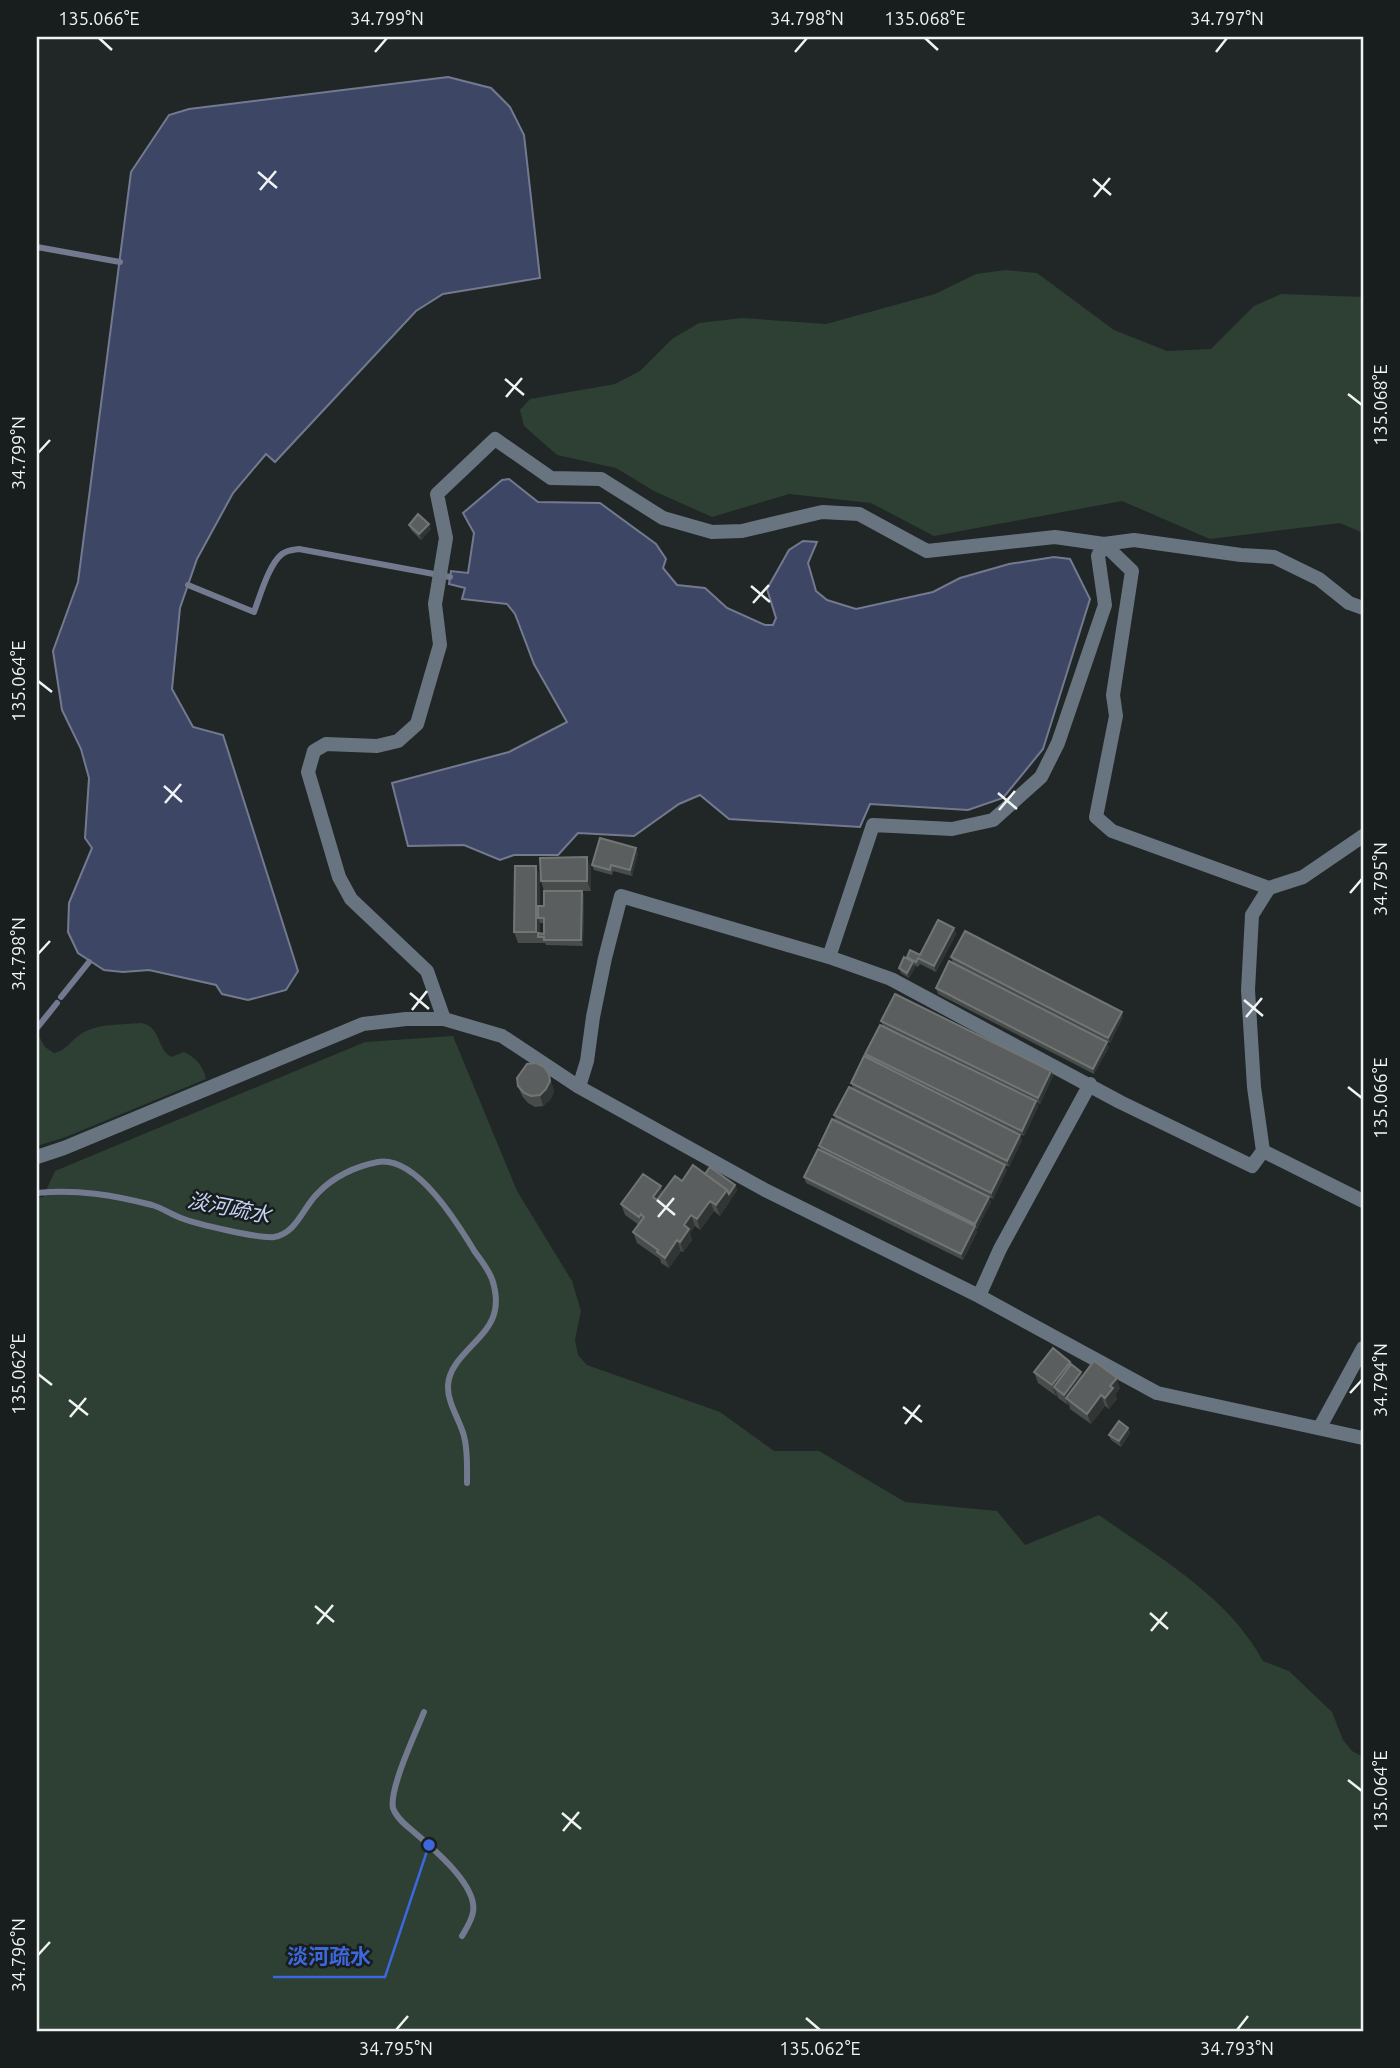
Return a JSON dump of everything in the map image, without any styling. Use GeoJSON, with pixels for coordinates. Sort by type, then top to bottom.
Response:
{"type":"FeatureCollection","features":[{"type":"Feature","properties":{"kind":"street"},"geometry":{"type":"LineString","coordinates":[[444,1019],[427,971],[351,899],[338,877],[307,772],[314,751],[326,744],[377,746],[398,741],[416,724],[440,645],[435,604],[446,537],[437,494],[495,439],[551,478],[601,480],[663,518],[712,532],[742,531],[822,512],[859,514],[927,551],[1055,537],[1104,544],[1134,540],[1274,557],[1319,579],[1349,603],[1363,608]]}},
{"type":"Feature","properties":{"kind":"street"},"geometry":{"type":"LineString","coordinates":[[1104,544],[1132,571],[1114,695],[1116,716],[1096,817],[1112,831],[1269,888],[1303,877],[1363,836]]}},
{"type":"Feature","properties":{"kind":"street"},"geometry":{"type":"LineString","coordinates":[[829,957],[873,825],[952,829],[993,820],[1041,777],[1058,743],[1105,605],[1098,556],[1104,544]]}},
{"type":"Feature","properties":{"kind":"street"},"geometry":{"type":"LineString","coordinates":[[579,1087],[587,1061],[605,958],[621,896],[829,957],[891,979],[1120,1102],[1252,1166],[1263,1151],[1254,1087],[1248,990],[1252,915],[1269,888]]}},
{"type":"Feature","properties":{"kind":"street"},"geometry":{"type":"LineString","coordinates":[[37,1157],[64,1149],[363,1024],[406,1019],[444,1019],[502,1036],[579,1087],[765,1190],[979,1296],[1157,1393],[1363,1438]]}},
{"type":"Feature","properties":{"kind":"street"},"geometry":{"type":"LineString","coordinates":[[979,1296],[1000,1249],[1090,1084]]}},
{"type":"Feature","properties":{"kind":"street"},"geometry":{"type":"LineString","coordinates":[[1263,1151],[1363,1200]]}},
{"type":"Feature","properties":{"kind":"street"},"geometry":{"type":"LineString","coordinates":[[1320,1427],[1363,1348]]}},
{"type":"Feature","properties":{"kind":"green space"},"geometry":{"type":"Polygon","coordinates":[[[1006,270],[1037,273],[1114,330],[1167,351],[1211,349],[1254,306],[1281,294],[1363,297],[1363,533],[1340,523],[1210,539],[1122,501],[934,536],[871,503],[789,494],[712,517],[654,491],[616,468],[557,455],[524,426],[520,410],[530,399],[615,384],[640,371],[672,339],[699,323],[742,318],[826,324],[935,294],[976,274],[1006,270]]]}},
{"type":"Feature","properties":{"kind":"green space"},"geometry":{"type":"Polygon","coordinates":[[[141,1023],[152,1028],[163,1049],[171,1057],[184,1052],[195,1059],[206,1079],[66,1137],[37,1146],[37,1033],[45,1047],[54,1053],[88,1030],[141,1023]]]}},
{"type":"Feature","properties":{"kind":"green space"},"geometry":{"type":"Polygon","coordinates":[[[453,1036],[517,1191],[572,1281],[581,1311],[575,1340],[578,1355],[587,1365],[720,1412],[774,1451],[819,1451],[905,1502],[997,1511],[1025,1545],[1099,1515],[1190,1579],[1231,1617],[1263,1661],[1289,1671],[1332,1712],[1343,1740],[1352,1751],[1363,1757],[1363,2031],[37,2031],[37,1198],[43,1197],[55,1171],[365,1042],[453,1036]]]}},
{"type":"Feature","properties":{"kind":"water"},"geometry":{"type":"Polygon","coordinates":[[[448,77],[491,88],[510,107],[524,135],[540,278],[443,294],[416,311],[275,462],[266,454],[233,493],[197,559],[180,608],[172,689],[193,727],[223,735],[298,971],[286,990],[248,1000],[222,994],[216,985],[149,970],[104,970],[78,953],[68,932],[69,903],[92,848],[85,838],[89,778],[81,749],[62,710],[53,651],[78,582],[131,172],[169,115],[189,109],[448,77]]]}},
{"type":"Feature","properties":{"kind":"water"},"geometry":{"type":"Polygon","coordinates":[[[509,479],[538,502],[600,503],[656,544],[666,559],[663,568],[677,585],[705,588],[727,608],[765,625],[773,625],[776,618],[767,589],[789,550],[803,541],[817,542],[808,563],[816,591],[827,600],[856,609],[933,592],[960,578],[1009,564],[1054,557],[1070,559],[1090,599],[1043,749],[1003,798],[968,810],[870,804],[860,827],[729,819],[700,795],[679,804],[634,836],[578,833],[558,855],[514,855],[500,860],[464,845],[408,846],[392,783],[509,752],[567,722],[534,664],[515,614],[507,604],[462,599],[465,588],[449,584],[451,571],[468,573],[474,533],[463,513],[502,480],[509,479]]]}},
{"type":"Feature","properties":{"kind":"building"},"geometry":{"type":"Polygon","coordinates":[[[418,514],[429,524],[419,534],[409,525],[418,514]]]}},
{"type":"Feature","properties":{"kind":"building"},"geometry":{"type":"Polygon","coordinates":[[[600,838],[636,848],[630,870],[611,865],[610,870],[592,865],[600,838]]]}},
{"type":"Feature","properties":{"kind":"building"},"geometry":{"type":"Polygon","coordinates":[[[587,857],[587,881],[541,881],[540,858],[587,857]]]}},
{"type":"Feature","properties":{"kind":"building"},"geometry":{"type":"Polygon","coordinates":[[[515,866],[536,866],[536,932],[514,932],[515,866]]]}},
{"type":"Feature","properties":{"kind":"building"},"geometry":{"type":"Polygon","coordinates":[[[544,891],[582,891],[581,940],[544,940],[544,937],[538,937],[538,933],[544,934],[544,918],[538,918],[538,906],[544,906],[544,891]]]}},
{"type":"Feature","properties":{"kind":"building"},"geometry":{"type":"Polygon","coordinates":[[[938,920],[954,928],[934,966],[918,958],[916,962],[907,957],[910,950],[920,955],[938,920]]]}},
{"type":"Feature","properties":{"kind":"building"},"geometry":{"type":"Polygon","coordinates":[[[965,931],[1122,1012],[1108,1038],[951,957],[965,931]]]}},
{"type":"Feature","properties":{"kind":"building"},"geometry":{"type":"Polygon","coordinates":[[[904,957],[913,962],[907,973],[899,968],[904,957]]]}},
{"type":"Feature","properties":{"kind":"building"},"geometry":{"type":"Polygon","coordinates":[[[949,961],[1107,1042],[1093,1069],[936,988],[949,961]]]}},
{"type":"Feature","properties":{"kind":"building"},"geometry":{"type":"Polygon","coordinates":[[[895,994],[1051,1071],[1038,1098],[881,1021],[895,994]]]}},
{"type":"Feature","properties":{"kind":"building"},"geometry":{"type":"Polygon","coordinates":[[[880,1025],[1036,1101],[1022,1131],[865,1054],[880,1025]]]}},
{"type":"Feature","properties":{"kind":"building"},"geometry":{"type":"Polygon","coordinates":[[[864,1056],[1020,1135],[1007,1161],[851,1083],[864,1056]]]}},
{"type":"Feature","properties":{"kind":"building"},"geometry":{"type":"Polygon","coordinates":[[[536,1063],[544,1067],[550,1081],[540,1095],[531,1096],[518,1086],[517,1078],[527,1064],[536,1063]]]}},
{"type":"Feature","properties":{"kind":"building"},"geometry":{"type":"Polygon","coordinates":[[[849,1087],[1005,1165],[991,1193],[834,1115],[849,1087]]]}},
{"type":"Feature","properties":{"kind":"building"},"geometry":{"type":"Polygon","coordinates":[[[832,1119],[989,1197],[975,1224],[819,1146],[832,1119]]]}},
{"type":"Feature","properties":{"kind":"building"},"geometry":{"type":"Polygon","coordinates":[[[818,1149],[975,1226],[961,1254],[804,1177],[818,1149]]]}},
{"type":"Feature","properties":{"kind":"building"},"geometry":{"type":"Polygon","coordinates":[[[693,1165],[727,1190],[716,1205],[710,1201],[697,1219],[691,1215],[684,1225],[689,1229],[680,1242],[677,1240],[665,1258],[633,1232],[644,1217],[641,1214],[639,1217],[621,1204],[643,1174],[661,1186],[653,1197],[657,1200],[675,1176],[682,1181],[693,1165]]]}},
{"type":"Feature","properties":{"kind":"building"},"geometry":{"type":"Polygon","coordinates":[[[710,1167],[735,1185],[729,1194],[705,1174],[710,1167]]]}},
{"type":"Feature","properties":{"kind":"building"},"geometry":{"type":"Polygon","coordinates":[[[1053,1348],[1070,1362],[1052,1385],[1034,1372],[1053,1348]]]}},
{"type":"Feature","properties":{"kind":"building"},"geometry":{"type":"Polygon","coordinates":[[[1094,1361],[1117,1378],[1105,1398],[1101,1395],[1087,1414],[1066,1398],[1094,1361]]]}},
{"type":"Feature","properties":{"kind":"building"},"geometry":{"type":"Polygon","coordinates":[[[1071,1364],[1081,1372],[1064,1395],[1054,1387],[1071,1364]]]}},
{"type":"Feature","properties":{"kind":"building"},"geometry":{"type":"Polygon","coordinates":[[[1119,1421],[1128,1428],[1119,1441],[1109,1435],[1119,1421]]]}},
{"type":"Feature","properties":{"kind":"waterway"},"geometry":{"type":"LineString","coordinates":[[37,247],[120,262]]}},
{"type":"Feature","properties":{"kind":"waterway"},"geometry":{"type":"LineString","coordinates":[[188,585],[254,612],[265,581],[277,559],[286,552],[299,549],[450,577]]}},
{"type":"Feature","properties":{"kind":"waterway"},"geometry":{"type":"LineString","coordinates":[[61,997],[89,962]]}},
{"type":"Feature","properties":{"kind":"waterway"},"geometry":{"type":"LineString","coordinates":[[37,1028],[57,1003]]}},
{"type":"Feature","properties":{"kind":"waterway","name":"淡河疏水"},"geometry":{"type":"LineString","coordinates":[[37,1193],[81,1192],[123,1198],[152,1205],[200,1224],[274,1237],[282,1235],[294,1225],[318,1193],[345,1173],[378,1162],[393,1163],[407,1170],[421,1180],[447,1210],[486,1268],[495,1290],[496,1306],[492,1320],[455,1365],[448,1385],[465,1442],[467,1483]]}},
{"type":"Feature","properties":{"kind":"waterway","name":"淡河疏水"},"geometry":{"type":"LineString","coordinates":[[424,1712],[399,1775],[393,1808],[402,1821],[452,1868],[468,1890],[473,1901],[473,1912],[462,1936]]}},
{"type":"Feature","properties":{"kind":"place","name":"淡河疏水"},"geometry":{"type":"Point","coordinates":[429,1845]}}]}
